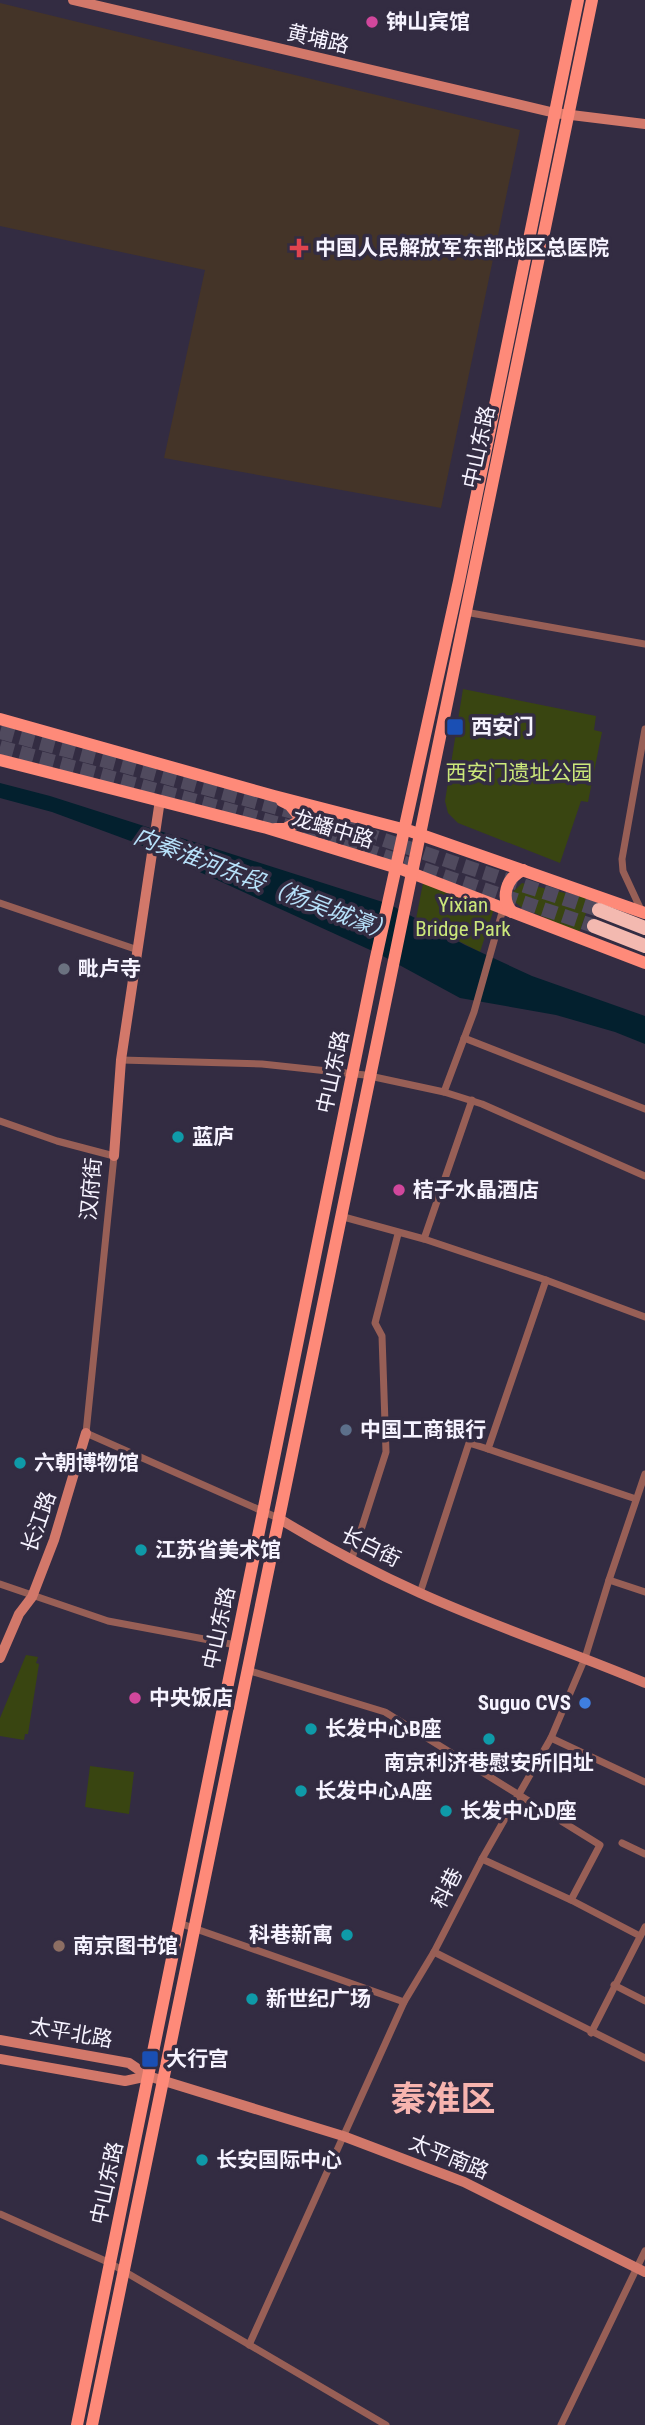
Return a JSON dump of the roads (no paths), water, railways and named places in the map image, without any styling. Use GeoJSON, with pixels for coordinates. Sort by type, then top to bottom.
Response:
{"type":"FeatureCollection","features":[{"type":"Feature","properties":{"kind":"highway"},"geometry":{"type":"LineString","coordinates":[[599,910],[645,928]]}},
{"type":"Feature","properties":{"kind":"highway"},"geometry":{"type":"LineString","coordinates":[[594,926],[645,946]]}},
{"type":"Feature","properties":{"kind":"main road","name":"黄埔路"},"geometry":{"type":"LineString","coordinates":[[73,0],[562,114],[645,124]]}},
{"type":"Feature","properties":{"kind":"main road","name":"中山东路"},"geometry":{"type":"LineString","coordinates":[[77,2425],[263,1511],[362,1075],[391,968],[562,114],[578,0]]}},
{"type":"Feature","properties":{"kind":"main road","name":"中山东路"},"geometry":{"type":"LineString","coordinates":[[92,2425],[340,1216],[362,1075],[375,962],[388,896],[562,114],[592,0]]}},
{"type":"Feature","properties":{"kind":"main road","name":"龙蟠中路"},"geometry":{"type":"LineString","coordinates":[[0,719],[274,796],[403,829],[644,913]]}},
{"type":"Feature","properties":{"kind":"main road","name":"龙蟠中路"},"geometry":{"type":"LineString","coordinates":[[0,760],[267,828],[394,867],[645,963]]}},
{"type":"Feature","properties":{"kind":"main road"},"geometry":{"type":"LineString","coordinates":[[267,828],[285,830],[298,822],[299,816],[290,805],[274,796]]}},
{"type":"Feature","properties":{"kind":"main road","name":"汉府街"},"geometry":{"type":"LineString","coordinates":[[114,1156],[121,1060],[160,800]]}},
{"type":"Feature","properties":{"kind":"main road"},"geometry":{"type":"LineString","coordinates":[[508,911],[506,891],[512,877],[523,870]]}},
{"type":"Feature","properties":{"kind":"main road","name":"长江路"},"geometry":{"type":"LineString","coordinates":[[0,1658],[19,1614],[32,1597],[54,1540],[86,1433]]}},
{"type":"Feature","properties":{"kind":"main road","name":"长白街"},"geometry":{"type":"LineString","coordinates":[[278,1518],[333,1551],[420,1593],[645,1683]]}},
{"type":"Feature","properties":{"kind":"main road","name":"太平北路"},"geometry":{"type":"LineString","coordinates":[[0,2040],[130,2063],[148,2076]]}},
{"type":"Feature","properties":{"kind":"main road","name":"太平北路"},"geometry":{"type":"LineString","coordinates":[[0,2059],[125,2081],[148,2076]]}},
{"type":"Feature","properties":{"kind":"main road","name":"太平南路"},"geometry":{"type":"LineString","coordinates":[[148,2076],[343,2136],[464,2182],[640,2270]]}},
{"type":"Feature","properties":{"kind":"street"},"geometry":{"type":"LineString","coordinates":[[464,612],[645,644]]}},
{"type":"Feature","properties":{"kind":"street"},"geometry":{"type":"LineString","coordinates":[[644,913],[623,871],[622,859],[645,729]]}},
{"type":"Feature","properties":{"kind":"street"},"geometry":{"type":"LineString","coordinates":[[0,903],[138,950]]}},
{"type":"Feature","properties":{"kind":"street"},"geometry":{"type":"LineString","coordinates":[[444,1092],[508,911]]}},
{"type":"Feature","properties":{"kind":"street"},"geometry":{"type":"LineString","coordinates":[[464,1038],[645,1109]]}},
{"type":"Feature","properties":{"kind":"street"},"geometry":{"type":"LineString","coordinates":[[121,1060],[262,1064],[362,1075],[444,1092],[472,1100],[645,1176]]}},
{"type":"Feature","properties":{"kind":"street"},"geometry":{"type":"LineString","coordinates":[[424,1240],[472,1100]]}},
{"type":"Feature","properties":{"kind":"street"},"geometry":{"type":"LineString","coordinates":[[0,1121],[57,1141],[114,1156]]}},
{"type":"Feature","properties":{"kind":"street","name":"汉府街"},"geometry":{"type":"LineString","coordinates":[[86,1433],[114,1156]]}},
{"type":"Feature","properties":{"kind":"street"},"geometry":{"type":"LineString","coordinates":[[340,1216],[547,1280],[645,1317]]}},
{"type":"Feature","properties":{"kind":"street"},"geometry":{"type":"LineString","coordinates":[[352,1558],[386,1452],[382,1336],[375,1323],[398,1234]]}},
{"type":"Feature","properties":{"kind":"street"},"geometry":{"type":"LineString","coordinates":[[488,1448],[547,1280]]}},
{"type":"Feature","properties":{"kind":"street","name":"长白街"},"geometry":{"type":"LineString","coordinates":[[86,1433],[278,1518]]}},
{"type":"Feature","properties":{"kind":"street"},"geometry":{"type":"LineString","coordinates":[[420,1593],[469,1443],[636,1499]]}},
{"type":"Feature","properties":{"kind":"street","name":"科巷"},"geometry":{"type":"LineString","coordinates":[[248,2345],[404,2002],[551,1738],[585,1658],[645,1474]]}},
{"type":"Feature","properties":{"kind":"street"},"geometry":{"type":"LineString","coordinates":[[609,1580],[645,1592]]}},
{"type":"Feature","properties":{"kind":"street"},"geometry":{"type":"LineString","coordinates":[[0,1584],[108,1621],[236,1645]]}},
{"type":"Feature","properties":{"kind":"street"},"geometry":{"type":"LineString","coordinates":[[247,1670],[385,1712],[600,1845],[570,1900]]}},
{"type":"Feature","properties":{"kind":"street"},"geometry":{"type":"LineString","coordinates":[[551,1738],[645,1782]]}},
{"type":"Feature","properties":{"kind":"street"},"geometry":{"type":"LineString","coordinates":[[622,1843],[645,1854]]}},
{"type":"Feature","properties":{"kind":"street"},"geometry":{"type":"LineString","coordinates":[[482,1859],[640,1936]]}},
{"type":"Feature","properties":{"kind":"street"},"geometry":{"type":"LineString","coordinates":[[179,1923],[404,2002]]}},
{"type":"Feature","properties":{"kind":"street"},"geometry":{"type":"LineString","coordinates":[[591,2033],[645,1927]]}},
{"type":"Feature","properties":{"kind":"street"},"geometry":{"type":"LineString","coordinates":[[434,1952],[645,2059]]}},
{"type":"Feature","properties":{"kind":"street"},"geometry":{"type":"LineString","coordinates":[[614,1985],[645,2001]]}},
{"type":"Feature","properties":{"kind":"street"},"geometry":{"type":"LineString","coordinates":[[0,2214],[124,2270],[386,2425]]}},
{"type":"Feature","properties":{"kind":"street"},"geometry":{"type":"LineString","coordinates":[[561,2425],[640,2270],[645,2251]]}},
{"type":"Feature","properties":{"kind":"water","name":"内秦淮河东段（杨吴城濠）"},"geometry":{"type":"Polygon","coordinates":[[[0,783],[50,796],[389,904],[465,945],[532,976],[645,1016],[645,1044],[615,1032],[556,1015],[460,998],[379,954],[136,843],[52,812],[0,798],[0,783]]]}},
{"type":"Feature","properties":{"kind":"tunnel"},"geometry":{"type":"LineString","coordinates":[[0,732],[329,822],[599,910]]}},
{"type":"Feature","properties":{"kind":"tunnel"},"geometry":{"type":"LineString","coordinates":[[0,747],[327,837],[594,926]]}},
{"type":"Feature","properties":{"kind":"place","name":"钟山宾馆"},"geometry":{"type":"Point","coordinates":[372,22]}},
{"type":"Feature","properties":{"kind":"place","name":"中国人民解放军东部战区总医院"},"geometry":{"type":"Point","coordinates":[299,248]}},
{"type":"Feature","properties":{"kind":"place","name":"西安门"},"geometry":{"type":"Point","coordinates":[455,727]}},
{"type":"Feature","properties":{"kind":"place","name":"毗卢寺"},"geometry":{"type":"Point","coordinates":[64,969]}},
{"type":"Feature","properties":{"kind":"place","name":"蓝庐"},"geometry":{"type":"Point","coordinates":[178,1137]}},
{"type":"Feature","properties":{"kind":"place","name":"桔子水晶酒店"},"geometry":{"type":"Point","coordinates":[399,1190]}},
{"type":"Feature","properties":{"kind":"place","name":"中国工商银行"},"geometry":{"type":"Point","coordinates":[346,1430]}},
{"type":"Feature","properties":{"kind":"place","name":"六朝博物馆"},"geometry":{"type":"Point","coordinates":[20,1463]}},
{"type":"Feature","properties":{"kind":"place","name":"江苏省美术馆"},"geometry":{"type":"Point","coordinates":[141,1550]}},
{"type":"Feature","properties":{"kind":"place","name":"中央饭店"},"geometry":{"type":"Point","coordinates":[135,1698]}},
{"type":"Feature","properties":{"kind":"place","name":"Suguo CVS"},"geometry":{"type":"Point","coordinates":[585,1703]}},
{"type":"Feature","properties":{"kind":"place","name":"长发中心B座"},"geometry":{"type":"Point","coordinates":[311,1729]}},
{"type":"Feature","properties":{"kind":"place","name":"南京利济巷慰安所旧址"},"geometry":{"type":"Point","coordinates":[489,1739]}},
{"type":"Feature","properties":{"kind":"place","name":"长发中心A座"},"geometry":{"type":"Point","coordinates":[301,1791]}},
{"type":"Feature","properties":{"kind":"place","name":"长发中心D座"},"geometry":{"type":"Point","coordinates":[446,1811]}},
{"type":"Feature","properties":{"kind":"place","name":"科巷新寓"},"geometry":{"type":"Point","coordinates":[347,1935]}},
{"type":"Feature","properties":{"kind":"place","name":"南京图书馆"},"geometry":{"type":"Point","coordinates":[59,1946]}},
{"type":"Feature","properties":{"kind":"place","name":"新世纪广场"},"geometry":{"type":"Point","coordinates":[252,1999]}},
{"type":"Feature","properties":{"kind":"place","name":"大行宫"},"geometry":{"type":"Point","coordinates":[150,2059]}},
{"type":"Feature","properties":{"kind":"place","name":"长安国际中心"},"geometry":{"type":"Point","coordinates":[202,2160]}},
{"type":"Feature","properties":{"kind":"district","name":"秦淮区"},"geometry":{"type":"Point","coordinates":[443,2099]}},
{"type":"Feature","properties":{"kind":"park label","name":"西安门遗址公园"},"geometry":{"type":"Point","coordinates":[519,773]}},
{"type":"Feature","properties":{"kind":"park label","name":"Yixian Bridge Park"},"geometry":{"type":"Point","coordinates":[463,917]}}]}
